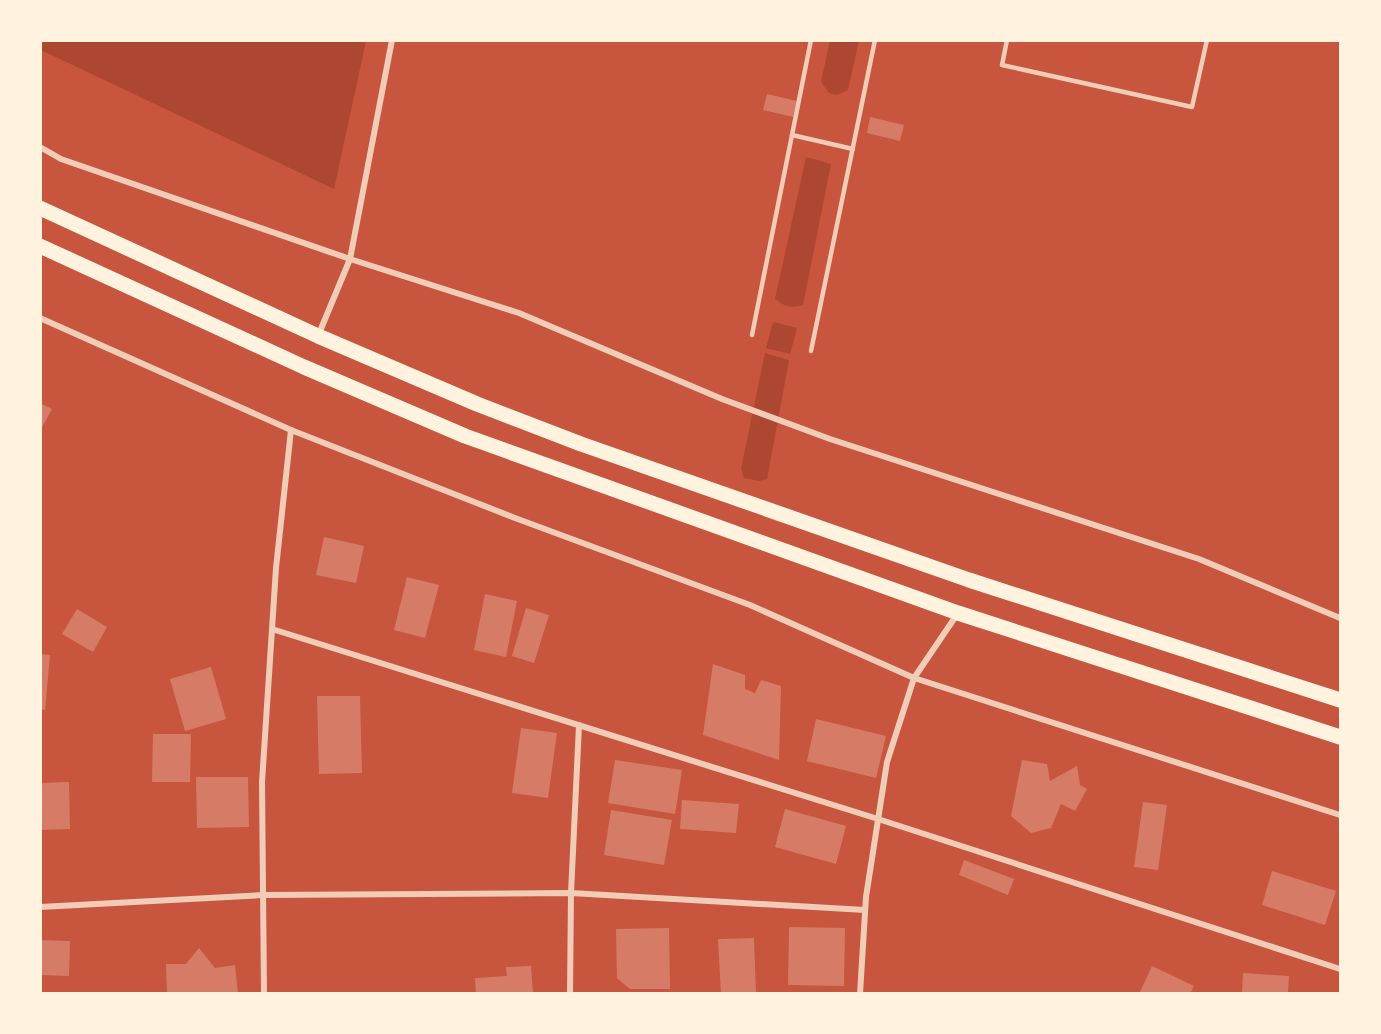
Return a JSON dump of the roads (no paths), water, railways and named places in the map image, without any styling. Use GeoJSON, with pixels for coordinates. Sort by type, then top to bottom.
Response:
{"type":"FeatureCollection","features":[{"type":"Feature","properties":{"kind":"main road"},"geometry":{"type":"LineString","coordinates":[[40,208],[318,336],[477,404],[581,444],[969,580],[1341,700]]}},
{"type":"Feature","properties":{"kind":"main road"},"geometry":{"type":"LineString","coordinates":[[40,246],[346,386],[465,436],[958,613],[1341,736]]}},
{"type":"Feature","properties":{"kind":"street"},"geometry":{"type":"LineString","coordinates":[[318,336],[350,259],[392,40]]}},
{"type":"Feature","properties":{"kind":"street"},"geometry":{"type":"LineString","coordinates":[[40,147],[61,159],[350,259],[519,313],[722,399],[830,439],[1199,559],[1341,618]]}},
{"type":"Feature","properties":{"kind":"street"},"geometry":{"type":"LineString","coordinates":[[40,318],[291,430],[515,518],[750,605],[914,678],[1341,815]]}},
{"type":"Feature","properties":{"kind":"street"},"geometry":{"type":"LineString","coordinates":[[264,993],[262,782],[276,568],[291,430]]}},
{"type":"Feature","properties":{"kind":"street"},"geometry":{"type":"LineString","coordinates":[[860,993],[865,910],[887,762],[914,678],[958,613]]}},
{"type":"Feature","properties":{"kind":"street"},"geometry":{"type":"LineString","coordinates":[[272,629],[878,819],[1341,969]]}},
{"type":"Feature","properties":{"kind":"street"},"geometry":{"type":"LineString","coordinates":[[570,993],[571,892],[579,724]]}},
{"type":"Feature","properties":{"kind":"street"},"geometry":{"type":"LineString","coordinates":[[40,907],[264,895],[571,892],[865,910]]}},
{"type":"Feature","properties":{"kind":"lane"},"geometry":{"type":"LineString","coordinates":[[752,334],[811,40]]}},
{"type":"Feature","properties":{"kind":"lane"},"geometry":{"type":"LineString","coordinates":[[811,351],[876,40]]}},
{"type":"Feature","properties":{"kind":"lane"},"geometry":{"type":"LineString","coordinates":[[1007,40],[1002,65],[1192,107],[1205,41]]}},
{"type":"Feature","properties":{"kind":"lane"},"geometry":{"type":"LineString","coordinates":[[792,135],[853,149]]}}]}
